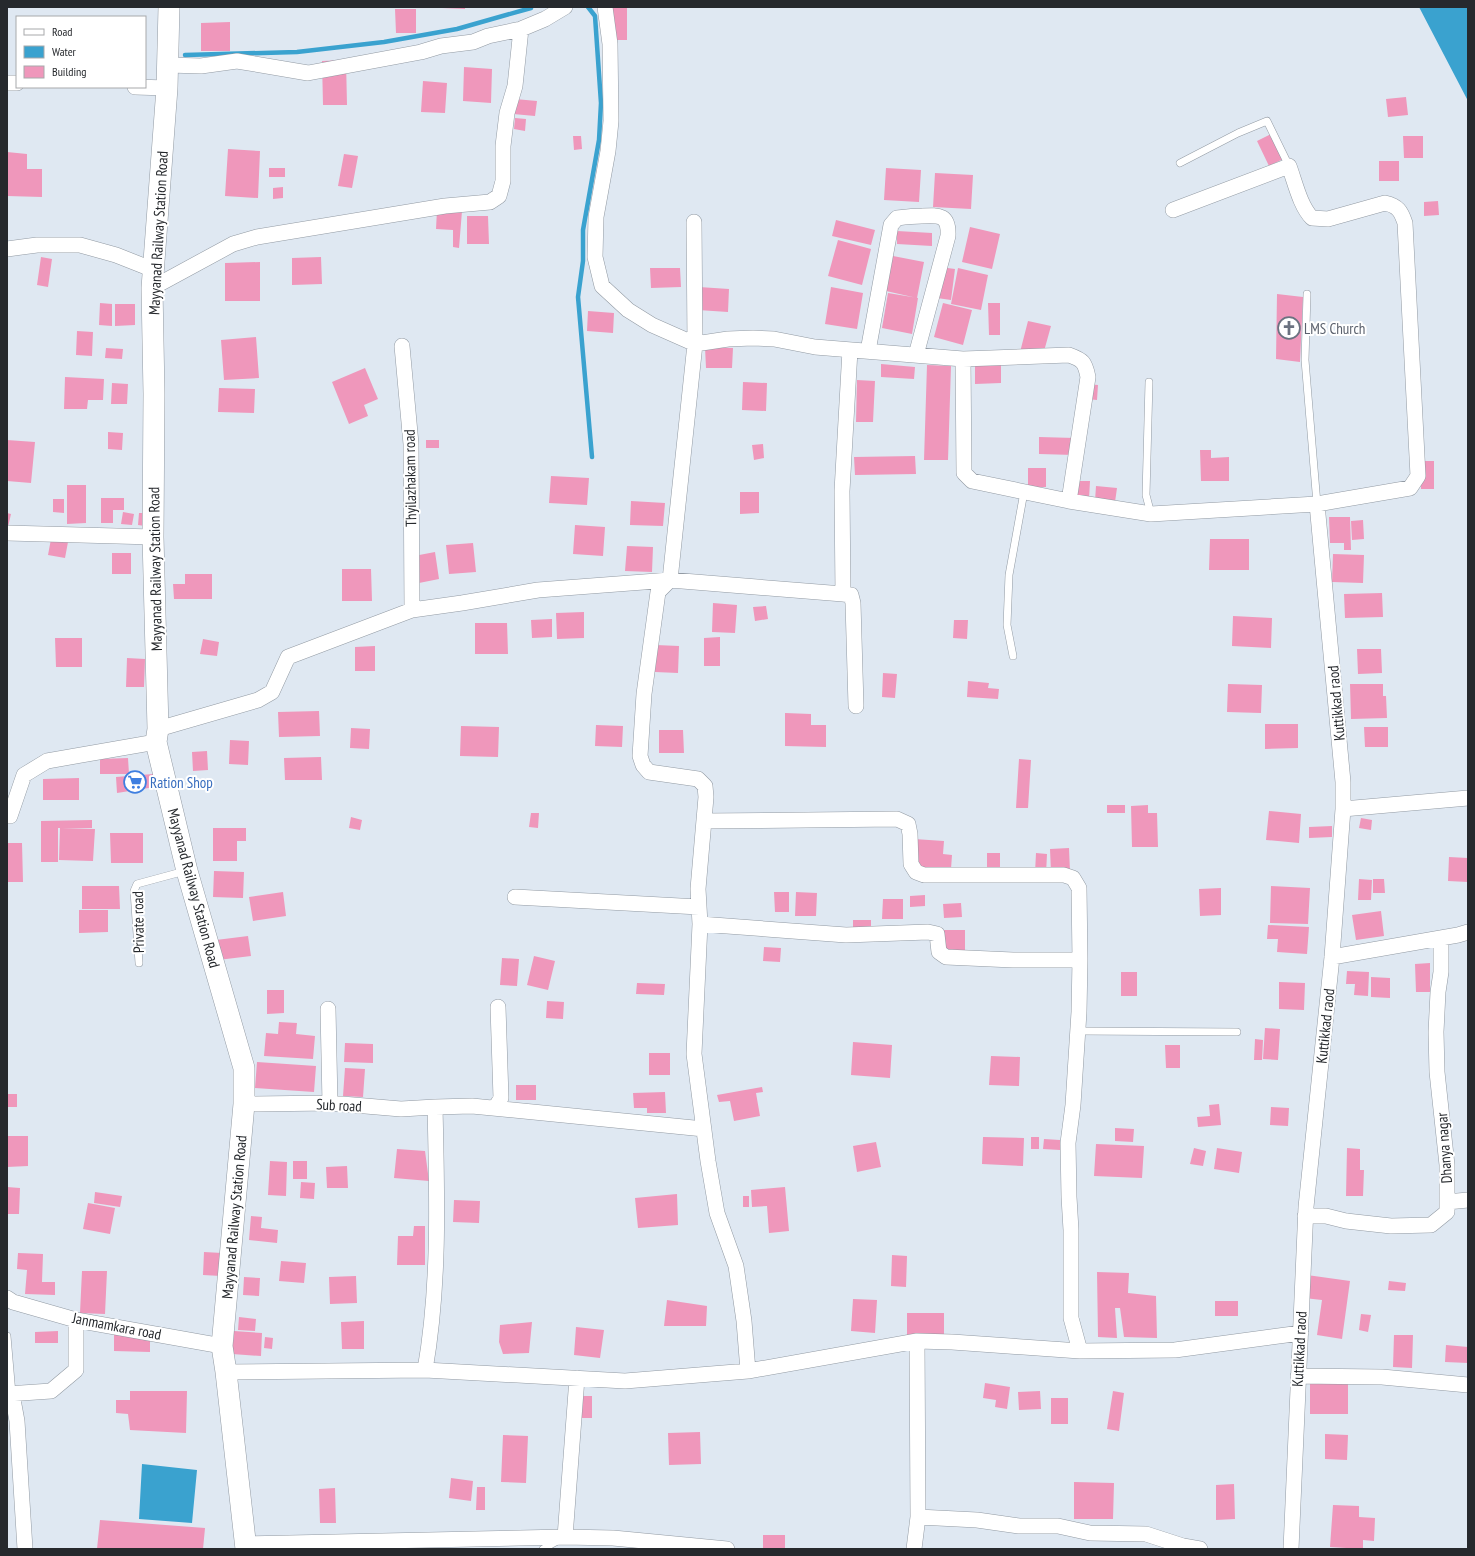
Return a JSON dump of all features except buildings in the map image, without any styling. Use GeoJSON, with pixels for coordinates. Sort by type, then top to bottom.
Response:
{"type":"FeatureCollection","features":[{"type":"Feature","properties":{"kind":"main road","name":"Mayyanad Railway Station Road"},"geometry":{"type":"LineString","coordinates":[[169,7],[167,88],[153,279],[153,537],[157,735],[187,871],[244,1068],[244,1104],[222,1346],[245,1546]]}},
{"type":"Feature","properties":{"kind":"street"},"geometry":{"type":"LineString","coordinates":[[168,65],[201,66],[237,62],[308,73],[421,52],[441,46],[473,42],[488,36],[521,29],[545,19],[565,7]]}},
{"type":"Feature","properties":{"kind":"street"},"geometry":{"type":"LineString","coordinates":[[605,7],[610,44],[611,120],[608,151],[596,217],[595,257],[602,286],[628,310],[652,325],[695,344],[728,339],[754,338],[774,339],[815,348],[963,359],[1069,355],[1080,359],[1086,366],[1088,377],[1069,500]]}},
{"type":"Feature","properties":{"kind":"street"},"geometry":{"type":"LineString","coordinates":[[7,249],[37,245],[80,245],[116,255],[153,279],[233,244],[257,237],[445,206],[490,202],[499,196],[503,181],[503,146],[507,113],[515,86],[521,29]]}},
{"type":"Feature","properties":{"kind":"street"},"geometry":{"type":"LineString","coordinates":[[146,87],[167,88]]}},
{"type":"Feature","properties":{"kind":"street"},"geometry":{"type":"LineString","coordinates":[[963,359],[964,473],[972,481],[1024,492],[1151,514],[1317,504],[1410,488],[1418,476],[1405,223],[1402,212],[1394,205],[1385,203],[1328,219],[1312,218],[1308,214],[1289,166],[1173,210]]}},
{"type":"Feature","properties":{"kind":"street"},"geometry":{"type":"LineString","coordinates":[[868,351],[891,225],[897,218],[938,215],[944,219],[949,227],[948,236],[916,355]]}},
{"type":"Feature","properties":{"kind":"street"},"geometry":{"type":"LineString","coordinates":[[694,222],[695,344],[670,580],[658,592],[644,694],[640,756],[643,765],[648,772],[698,779],[705,786],[706,797],[698,889],[700,924],[694,1054],[717,1212],[736,1266],[744,1321],[748,1371]]}},
{"type":"Feature","properties":{"kind":"street","name":"Thyilazhakam road"},"geometry":{"type":"LineString","coordinates":[[402,346],[411,444],[412,610]]}},
{"type":"Feature","properties":{"kind":"street"},"geometry":{"type":"LineString","coordinates":[[843,594],[842,491],[850,350]]}},
{"type":"Feature","properties":{"kind":"street","name":"Kuttikkad raod"},"geometry":{"type":"LineString","coordinates":[[1291,1549],[1305,1216],[1332,957],[1343,808],[1343,782],[1317,504]]}},
{"type":"Feature","properties":{"kind":"street"},"geometry":{"type":"LineString","coordinates":[[7,533],[153,537]]}},
{"type":"Feature","properties":{"kind":"street"},"geometry":{"type":"LineString","coordinates":[[7,816],[10,816],[24,775],[46,761],[157,735],[258,700],[272,692],[288,657],[412,610],[538,590],[670,580],[851,595],[853,603],[856,706]]}},
{"type":"Feature","properties":{"kind":"street"},"geometry":{"type":"LineString","coordinates":[[1343,808],[1468,798]]}},
{"type":"Feature","properties":{"kind":"street"},"geometry":{"type":"LineString","coordinates":[[704,821],[897,819],[908,824],[910,834],[911,864],[916,872],[924,875],[1064,875],[1073,878],[1079,888],[1080,960],[1078,1031],[1068,1158],[1071,1230],[1071,1318],[1080,1351]]}},
{"type":"Feature","properties":{"kind":"street"},"geometry":{"type":"LineString","coordinates":[[515,897],[699,907]]}},
{"type":"Feature","properties":{"kind":"street"},"geometry":{"type":"LineString","coordinates":[[700,924],[846,935],[928,932],[938,934],[939,952],[946,957],[1013,960],[1080,960]]}},
{"type":"Feature","properties":{"kind":"street"},"geometry":{"type":"LineString","coordinates":[[1332,957],[1468,932]]}},
{"type":"Feature","properties":{"kind":"street","name":"Dhanya nagar"},"geometry":{"type":"LineString","coordinates":[[1305,1216],[1326,1216],[1346,1221],[1391,1226],[1431,1225],[1447,1212],[1447,1165],[1437,1072],[1436,1032],[1438,992],[1441,972],[1441,938]]}},
{"type":"Feature","properties":{"kind":"street"},"geometry":{"type":"LineString","coordinates":[[495,1108],[501,1098],[498,1008]]}},
{"type":"Feature","properties":{"kind":"street"},"geometry":{"type":"LineString","coordinates":[[328,1010],[330,1103]]}},
{"type":"Feature","properties":{"kind":"street","name":"Sub road"},"geometry":{"type":"LineString","coordinates":[[244,1104],[330,1103],[401,1109],[472,1106],[704,1129]]}},
{"type":"Feature","properties":{"kind":"street"},"geometry":{"type":"LineString","coordinates":[[425,1370],[430,1340],[434,1289],[436,1206],[434,1107]]}},
{"type":"Feature","properties":{"kind":"street"},"geometry":{"type":"LineString","coordinates":[[1447,1202],[1468,1200]]}},
{"type":"Feature","properties":{"kind":"street","name":"Janmamkara road"},"geometry":{"type":"LineString","coordinates":[[10,1300],[76,1320],[222,1346]]}},
{"type":"Feature","properties":{"kind":"street"},"geometry":{"type":"LineString","coordinates":[[25,1549],[17,1421],[10,1394],[50,1391],[76,1370],[76,1320]]}},
{"type":"Feature","properties":{"kind":"street"},"geometry":{"type":"LineString","coordinates":[[226,1372],[425,1370],[625,1381],[748,1371],[917,1342],[952,1342],[1080,1351],[1175,1350],[1300,1333]]}},
{"type":"Feature","properties":{"kind":"street"},"geometry":{"type":"LineString","coordinates":[[914,1549],[918,1518],[917,1342]]}},
{"type":"Feature","properties":{"kind":"street"},"geometry":{"type":"LineString","coordinates":[[1298,1376],[1382,1378],[1468,1385]]}},
{"type":"Feature","properties":{"kind":"street"},"geometry":{"type":"LineString","coordinates":[[565,1537],[577,1378]]}},
{"type":"Feature","properties":{"kind":"street"},"geometry":{"type":"LineString","coordinates":[[918,1518],[977,1520],[1019,1526],[1058,1526],[1090,1533],[1146,1534],[1183,1546],[1200,1549]]}},
{"type":"Feature","properties":{"kind":"street"},"geometry":{"type":"LineString","coordinates":[[245,1546],[565,1537],[613,1543],[727,1549]]}},
{"type":"Feature","properties":{"kind":"lane"},"geometry":{"type":"LineString","coordinates":[[1180,163],[1267,120],[1289,166]]}},
{"type":"Feature","properties":{"kind":"lane"},"geometry":{"type":"LineString","coordinates":[[1307,294],[1305,360],[1317,504]]}},
{"type":"Feature","properties":{"kind":"lane"},"geometry":{"type":"LineString","coordinates":[[1149,382],[1146,495],[1151,514]]}},
{"type":"Feature","properties":{"kind":"lane"},"geometry":{"type":"LineString","coordinates":[[1013,656],[1007,625],[1009,575],[1024,492]]}},
{"type":"Feature","properties":{"kind":"lane","name":"Private road"},"geometry":{"type":"LineString","coordinates":[[138,964],[134,891],[137,884],[187,871]]}},
{"type":"Feature","properties":{"kind":"lane"},"geometry":{"type":"LineString","coordinates":[[1078,1031],[1237,1032]]}},
{"type":"Feature","properties":{"kind":"lane"},"geometry":{"type":"LineString","coordinates":[[7,1336],[10,1394]]}},
{"type":"Feature","properties":{"kind":"lane"},"geometry":{"type":"LineString","coordinates":[[543,1549],[565,1537]]}},
{"type":"Feature","properties":{"kind":"water"},"geometry":{"type":"Polygon","coordinates":[[[1419,7],[1468,7],[1468,101],[1419,7]]]}},
{"type":"Feature","properties":{"kind":"water"},"geometry":{"type":"Polygon","coordinates":[[[142,1464],[197,1470],[192,1523],[139,1519],[142,1464]]]}},
{"type":"Feature","properties":{"kind":"waterway"},"geometry":{"type":"LineString","coordinates":[[588,7],[595,16],[601,103],[599,140],[583,230],[583,261],[578,297],[592,457]]}},
{"type":"Feature","properties":{"kind":"waterway"},"geometry":{"type":"LineString","coordinates":[[185,55],[297,52],[384,42],[457,29],[531,8]]}},
{"type":"Feature","properties":{"kind":"place","name":"LMS Church"},"geometry":{"type":"Point","coordinates":[1289,328]}},
{"type":"Feature","properties":{"kind":"place","name":"Ration Shop"},"geometry":{"type":"Point","coordinates":[135,782]}}]}
